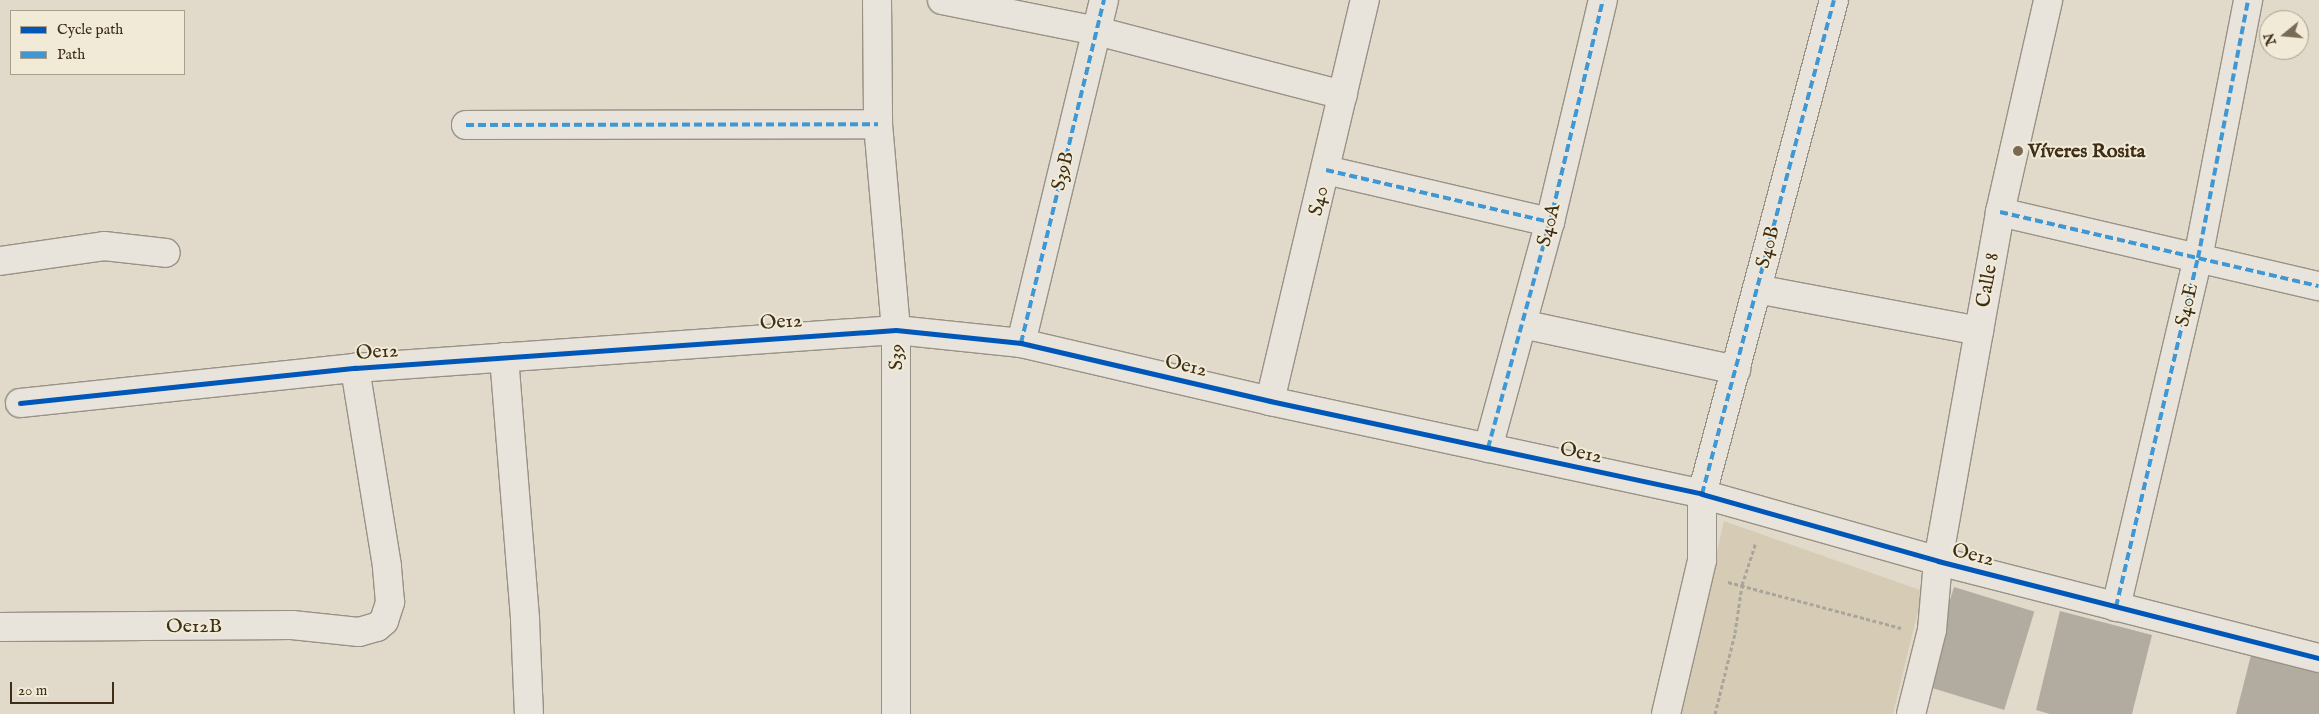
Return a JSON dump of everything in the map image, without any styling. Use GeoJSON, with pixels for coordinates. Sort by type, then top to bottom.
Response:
{"type":"FeatureCollection","features":[{"type":"Feature","properties":{"kind":"street","name":"S39"},"geometry":{"type":"LineString","coordinates":[[877,0],[878,124],[896,330],[896,714]]}},
{"type":"Feature","properties":{"kind":"street"},"geometry":{"type":"LineString","coordinates":[[942,0],[1097,31],[1343,95]]}},
{"type":"Feature","properties":{"kind":"street","name":"S39B"},"geometry":{"type":"LineString","coordinates":[[1021,343],[1104,0]]}},
{"type":"Feature","properties":{"kind":"street","name":"S40"},"geometry":{"type":"LineString","coordinates":[[1270,401],[1366,0]]}},
{"type":"Feature","properties":{"kind":"street","name":"S40A"},"geometry":{"type":"LineString","coordinates":[[1488,448],[1550,222],[1603,0]]}},
{"type":"Feature","properties":{"kind":"street","name":"S40B"},"geometry":{"type":"LineString","coordinates":[[1666,714],[1702,560],[1702,494],[1834,0]]}},
{"type":"Feature","properties":{"kind":"street","name":"Calle 8"},"geometry":{"type":"LineString","coordinates":[[1911,714],[1931,636],[1938,561],[2000,212],[2048,0]]}},
{"type":"Feature","properties":{"kind":"street","name":"S40E"},"geometry":{"type":"LineString","coordinates":[[2116,607],[2198,258],[2248,0]]}},
{"type":"Feature","properties":{"kind":"street"},"geometry":{"type":"LineString","coordinates":[[466,125],[878,124]]}},
{"type":"Feature","properties":{"kind":"street"},"geometry":{"type":"LineString","coordinates":[[1326,170],[1550,222]]}},
{"type":"Feature","properties":{"kind":"street"},"geometry":{"type":"LineString","coordinates":[[2000,212],[2319,286]]}},
{"type":"Feature","properties":{"kind":"street"},"geometry":{"type":"LineString","coordinates":[[0,261],[104,246],[166,253]]}},
{"type":"Feature","properties":{"kind":"street"},"geometry":{"type":"LineString","coordinates":[[1757,289],[1979,331]]}},
{"type":"Feature","properties":{"kind":"street"},"geometry":{"type":"LineString","coordinates":[[1522,324],[1736,370]]}},
{"type":"Feature","properties":{"kind":"street","name":"Oe12"},"geometry":{"type":"LineString","coordinates":[[20,403],[355,368],[896,330],[1021,343],[1270,401],[1702,494],[1938,561],[2319,658]]}},
{"type":"Feature","properties":{"kind":"street"},"geometry":{"type":"LineString","coordinates":[[504,357],[525,620],[529,714]]}},
{"type":"Feature","properties":{"kind":"street","name":"Oe12B"},"geometry":{"type":"LineString","coordinates":[[0,627],[292,625],[359,632],[369,631],[384,621],[390,602],[387,566],[355,368]]}},
{"type":"Feature","properties":{"kind":"path"},"geometry":{"type":"LineString","coordinates":[[1715,714],[1735,633],[1742,585],[1766,512]]}},
{"type":"Feature","properties":{"kind":"path"},"geometry":{"type":"LineString","coordinates":[[1742,585],[1931,636]]}},
{"type":"Feature","properties":{"kind":"shaded area"},"geometry":{"type":"Polygon","coordinates":[[[1724,521],[1923,591],[1893,714],[1680,714],[1724,521]]]}},
{"type":"Feature","properties":{"kind":"building"},"geometry":{"type":"Polygon","coordinates":[[[1954,587],[2034,612],[2004,710],[1924,685],[1954,587]]]}},
{"type":"Feature","properties":{"kind":"building"},"geometry":{"type":"Polygon","coordinates":[[[2060,611],[2152,635],[2132,714],[2050,714],[2036,710],[2060,611]]]}},
{"type":"Feature","properties":{"kind":"building"},"geometry":{"type":"Polygon","coordinates":[[[2251,655],[2319,673],[2319,714],[2236,714],[2251,655]]]}},
{"type":"Feature","properties":{"kind":"marked path"},"geometry":{"type":"LineString","coordinates":[[1021,343],[1104,0]]}},
{"type":"Feature","properties":{"kind":"marked path"},"geometry":{"type":"LineString","coordinates":[[1488,448],[1550,222],[1603,0]]}},
{"type":"Feature","properties":{"kind":"marked path"},"geometry":{"type":"LineString","coordinates":[[1702,494],[1834,0]]}},
{"type":"Feature","properties":{"kind":"marked path"},"geometry":{"type":"LineString","coordinates":[[2116,607],[2198,258],[2248,0]]}},
{"type":"Feature","properties":{"kind":"marked path"},"geometry":{"type":"LineString","coordinates":[[466,125],[878,124]]}},
{"type":"Feature","properties":{"kind":"marked path"},"geometry":{"type":"LineString","coordinates":[[1326,170],[1550,222]]}},
{"type":"Feature","properties":{"kind":"marked path"},"geometry":{"type":"LineString","coordinates":[[2000,212],[2319,286]]}},
{"type":"Feature","properties":{"kind":"cycle path"},"geometry":{"type":"LineString","coordinates":[[20,403],[355,368],[896,330],[1021,343],[1270,401],[1702,494],[1938,561],[2319,658]]}},
{"type":"Feature","properties":{"kind":"place","name":"Víveres Rosita"},"geometry":{"type":"Point","coordinates":[2018,151]}}]}
